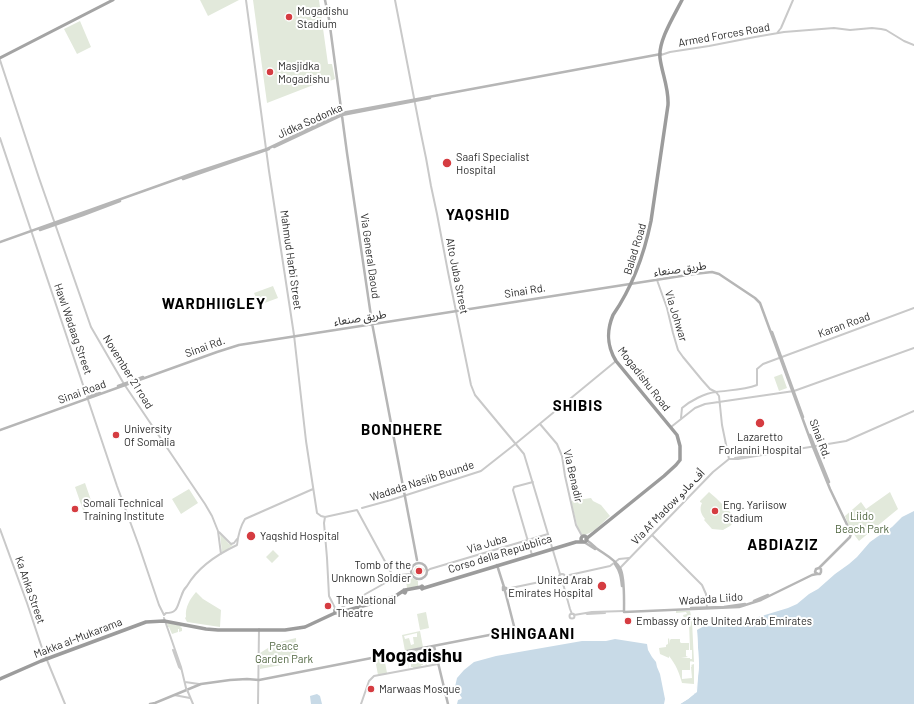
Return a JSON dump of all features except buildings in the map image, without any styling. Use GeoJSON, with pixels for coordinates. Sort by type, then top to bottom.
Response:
{"type":"FeatureCollection","features":[{"type":"Feature","properties":{"kind":"highway","name":"Balad Road"},"geometry":{"type":"LineString","coordinates":[[632,284],[648,237],[668,110],[668,90],[660,46],[683,0]]}},
{"type":"Feature","properties":{"kind":"highway","name":"Mogadishu Road"},"geometry":{"type":"LineString","coordinates":[[584,539],[680,460],[680,446],[677,435],[616,361],[610,350],[608,339],[609,326],[613,315],[632,284]]}},
{"type":"Feature","properties":{"kind":"highway"},"geometry":{"type":"LineString","coordinates":[[422,587],[584,539]]}},
{"type":"Feature","properties":{"kind":"highway","name":"Makka al-Mukarama"},"geometry":{"type":"LineString","coordinates":[[0,678],[47,658],[146,621],[164,619],[206,629],[296,629],[336,611],[394,597],[422,587]]}},
{"type":"Feature","properties":{"kind":"main road"},"geometry":{"type":"LineString","coordinates":[[0,59],[113,0]]}},
{"type":"Feature","properties":{"kind":"main road","name":"Via General Daoud"},"geometry":{"type":"LineString","coordinates":[[325,0],[372,324],[417,560]]}},
{"type":"Feature","properties":{"kind":"main road","name":"Jidka Sodonka"},"geometry":{"type":"LineString","coordinates":[[0,243],[267,150],[342,114],[661,54]]}},
{"type":"Feature","properties":{"kind":"main road","name":"طريق صنعاء"},"geometry":{"type":"LineString","coordinates":[[205,356],[230,347],[276,338],[644,281],[708,272],[717,273],[757,299],[760,303],[830,489],[851,534],[850,537],[820,569]]}},
{"type":"Feature","properties":{"kind":"main road"},"geometry":{"type":"LineString","coordinates":[[644,281],[679,276]]}},
{"type":"Feature","properties":{"kind":"main road","name":"Sinai Rd."},"geometry":{"type":"LineString","coordinates":[[125,384],[239,344],[276,338]]}},
{"type":"Feature","properties":{"kind":"main road","name":"Sinai Road"},"geometry":{"type":"LineString","coordinates":[[0,429],[205,356]]}},
{"type":"Feature","properties":{"kind":"main road"},"geometry":{"type":"LineString","coordinates":[[584,539],[620,568],[622,576],[624,612]]}},
{"type":"Feature","properties":{"kind":"main road"},"geometry":{"type":"LineString","coordinates":[[417,560],[428,569],[423,578],[422,587]]}},
{"type":"Feature","properties":{"kind":"main road"},"geometry":{"type":"LineString","coordinates":[[417,560],[411,573],[420,581],[422,587]]}},
{"type":"Feature","properties":{"kind":"main road"},"geometry":{"type":"LineString","coordinates":[[614,562],[622,576]]}},
{"type":"Feature","properties":{"kind":"main road"},"geometry":{"type":"LineString","coordinates":[[416,564],[421,564]]}},
{"type":"Feature","properties":{"kind":"main road"},"geometry":{"type":"LineString","coordinates":[[150,704],[201,684],[230,680],[258,680],[515,630],[505,589],[497,565]]}},
{"type":"Feature","properties":{"kind":"main road"},"geometry":{"type":"LineString","coordinates":[[816,569],[820,569],[822,572],[820,574],[816,573],[816,569]]}},
{"type":"Feature","properties":{"kind":"main road","name":"Wadada Liido"},"geometry":{"type":"LineString","coordinates":[[624,612],[632,610],[739,606],[760,600],[816,573]]}},
{"type":"Feature","properties":{"kind":"main road"},"geometry":{"type":"LineString","coordinates":[[417,579],[423,578]]}},
{"type":"Feature","properties":{"kind":"main road","name":"Wadada Liido"},"geometry":{"type":"LineString","coordinates":[[624,612],[648,610]]}},
{"type":"Feature","properties":{"kind":"main road"},"geometry":{"type":"LineString","coordinates":[[434,646],[448,704]]}},
{"type":"Feature","properties":{"kind":"street","name":"Mahmud Harbi Street"},"geometry":{"type":"LineString","coordinates":[[246,0],[294,336],[313,489],[318,515],[325,517]]}},
{"type":"Feature","properties":{"kind":"street","name":"Alto Juba Street"},"geometry":{"type":"LineString","coordinates":[[395,0],[470,384],[478,399],[524,454],[560,574]]}},
{"type":"Feature","properties":{"kind":"street","name":"Armed Forces Road"},"geometry":{"type":"LineString","coordinates":[[661,54],[777,34],[793,0]]}},
{"type":"Feature","properties":{"kind":"street"},"geometry":{"type":"LineString","coordinates":[[777,34],[823,29],[842,28],[850,30],[879,28],[886,30],[896,37],[914,45]]}},
{"type":"Feature","properties":{"kind":"street","name":"November 21 road"},"geometry":{"type":"LineString","coordinates":[[0,59],[39,178],[91,327],[152,427],[205,504],[218,531]]}},
{"type":"Feature","properties":{"kind":"street","name":"Hawl Wadaag Street"},"geometry":{"type":"LineString","coordinates":[[0,138],[179,667],[181,669],[186,688],[193,704]]}},
{"type":"Feature","properties":{"kind":"street","name":"Via Johwar"},"geometry":{"type":"LineString","coordinates":[[657,280],[667,308],[678,350],[708,387],[719,396],[728,459]]}},
{"type":"Feature","properties":{"kind":"street","name":"Karan Road"},"geometry":{"type":"LineString","coordinates":[[716,392],[757,385],[757,369],[763,364],[914,308]]}},
{"type":"Feature","properties":{"kind":"street"},"geometry":{"type":"LineString","coordinates":[[671,427],[695,408],[705,404],[793,391],[914,348]]}},
{"type":"Feature","properties":{"kind":"street","name":"Wadada Nasiib Buunde"},"geometry":{"type":"LineString","coordinates":[[362,508],[379,504],[480,471],[516,444],[616,361]]}},
{"type":"Feature","properties":{"kind":"street"},"geometry":{"type":"LineString","coordinates":[[681,418],[682,408],[685,405],[701,396],[716,392]]}},
{"type":"Feature","properties":{"kind":"street"},"geometry":{"type":"LineString","coordinates":[[728,459],[846,441],[914,411]]}},
{"type":"Feature","properties":{"kind":"street","name":"Via Benadir"},"geometry":{"type":"LineString","coordinates":[[540,424],[557,444],[562,456],[576,526],[584,539]]}},
{"type":"Feature","properties":{"kind":"street","name":"Via Af Madow أف مادو"},"geometry":{"type":"LineString","coordinates":[[620,568],[713,472],[728,459]]}},
{"type":"Feature","properties":{"kind":"street"},"geometry":{"type":"LineString","coordinates":[[532,554],[513,490],[514,487],[533,482]]}},
{"type":"Feature","properties":{"kind":"street"},"geometry":{"type":"LineString","coordinates":[[164,619],[166,613],[174,612],[177,608],[184,591],[198,571],[221,554],[237,545],[237,539],[242,524],[245,520],[313,489]]}},
{"type":"Feature","properties":{"kind":"street"},"geometry":{"type":"LineString","coordinates":[[394,578],[357,510],[325,517],[324,523],[329,596],[336,611],[394,578],[411,573]]}},
{"type":"Feature","properties":{"kind":"street","name":"Ka Anka Street"},"geometry":{"type":"LineString","coordinates":[[0,528],[42,648],[65,704]]}},
{"type":"Feature","properties":{"kind":"street"},"geometry":{"type":"LineString","coordinates":[[218,531],[231,544],[237,539]]}},
{"type":"Feature","properties":{"kind":"street"},"geometry":{"type":"LineString","coordinates":[[218,531],[221,554]]}},
{"type":"Feature","properties":{"kind":"street","name":"Via Juba"},"geometry":{"type":"LineString","coordinates":[[428,569],[548,534]]}},
{"type":"Feature","properties":{"kind":"street"},"geometry":{"type":"LineString","coordinates":[[652,535],[702,585],[706,594],[707,608]]}},
{"type":"Feature","properties":{"kind":"street"},"geometry":{"type":"LineString","coordinates":[[558,578],[560,574],[565,576],[610,566],[619,559],[630,558]]}},
{"type":"Feature","properties":{"kind":"street"},"geometry":{"type":"LineString","coordinates":[[562,580],[565,576]]}},
{"type":"Feature","properties":{"kind":"street"},"geometry":{"type":"LineString","coordinates":[[505,589],[558,578],[562,580],[572,615],[592,612],[624,612]]}},
{"type":"Feature","properties":{"kind":"street"},"geometry":{"type":"LineString","coordinates":[[258,704],[259,630]]}},
{"type":"Feature","properties":{"kind":"street"},"geometry":{"type":"LineString","coordinates":[[361,704],[369,681],[372,678],[378,675],[438,664]]}},
{"type":"Feature","properties":{"kind":"street"},"geometry":{"type":"LineString","coordinates":[[185,682],[201,684]]}},
{"type":"Feature","properties":{"kind":"street"},"geometry":{"type":"LineString","coordinates":[[174,695],[190,698]]}},
{"type":"Feature","properties":{"kind":"green space"},"geometry":{"type":"Polygon","coordinates":[[[200,0],[239,0],[208,16],[200,0]]]}},
{"type":"Feature","properties":{"kind":"green space"},"geometry":{"type":"Polygon","coordinates":[[[253,0],[319,0],[328,64],[332,64],[335,79],[322,84],[321,82],[267,103],[253,0]]]}},
{"type":"Feature","properties":{"kind":"green space"},"geometry":{"type":"Polygon","coordinates":[[[80,21],[91,47],[77,54],[64,29],[80,21]]]}},
{"type":"Feature","properties":{"kind":"green space"},"geometry":{"type":"Polygon","coordinates":[[[273,286],[278,298],[259,305],[254,293],[273,286]]]}},
{"type":"Feature","properties":{"kind":"green space"},"geometry":{"type":"Polygon","coordinates":[[[782,374],[787,388],[779,391],[774,377],[782,374]]]}},
{"type":"Feature","properties":{"kind":"green space"},"geometry":{"type":"Polygon","coordinates":[[[85,483],[93,506],[83,510],[75,487],[85,483]]]}},
{"type":"Feature","properties":{"kind":"green space"},"geometry":{"type":"Polygon","coordinates":[[[189,489],[198,503],[181,514],[172,499],[189,489]]]}},
{"type":"Feature","properties":{"kind":"green space","name":"Eng. Yariisow Stadium"},"geometry":{"type":"Polygon","coordinates":[[[709,492],[732,514],[736,520],[723,530],[712,529],[704,520],[705,519],[701,509],[702,503],[700,501],[709,492]]]}},
{"type":"Feature","properties":{"kind":"green space","name":"Liido Beach Park"},"geometry":{"type":"Polygon","coordinates":[[[890,492],[898,509],[859,541],[850,529],[845,516],[861,502],[866,509],[890,492]]]}},
{"type":"Feature","properties":{"kind":"green space"},"geometry":{"type":"Polygon","coordinates":[[[591,498],[593,501],[601,505],[610,516],[594,530],[583,535],[578,529],[571,501],[591,498]]]}},
{"type":"Feature","properties":{"kind":"green space"},"geometry":{"type":"Polygon","coordinates":[[[220,533],[229,544],[233,545],[222,553],[220,533]]]}},
{"type":"Feature","properties":{"kind":"green space"},"geometry":{"type":"Polygon","coordinates":[[[273,550],[279,556],[272,563],[266,557],[273,550]]]}},
{"type":"Feature","properties":{"kind":"green space"},"geometry":{"type":"Polygon","coordinates":[[[416,566],[425,569],[422,575],[418,576],[413,574],[416,566]]]}},
{"type":"Feature","properties":{"kind":"green space"},"geometry":{"type":"Polygon","coordinates":[[[409,576],[418,581],[418,586],[410,589],[407,588],[406,580],[409,576]]]}},
{"type":"Feature","properties":{"kind":"green space"},"geometry":{"type":"Polygon","coordinates":[[[196,592],[203,599],[221,610],[220,627],[187,622],[185,618],[187,607],[196,592]]]}},
{"type":"Feature","properties":{"kind":"green space"},"geometry":{"type":"Polygon","coordinates":[[[676,611],[690,611],[692,620],[682,619],[677,621],[676,619],[684,618],[683,615],[687,614],[686,612],[676,613],[676,611]]]}},
{"type":"Feature","properties":{"kind":"green space"},"geometry":{"type":"Polygon","coordinates":[[[426,612],[429,628],[420,630],[417,614],[426,612]]]}},
{"type":"Feature","properties":{"kind":"green space"},"geometry":{"type":"Polygon","coordinates":[[[689,621],[692,621],[694,662],[690,661],[690,659],[692,659],[692,650],[690,650],[689,621]]]}},
{"type":"Feature","properties":{"kind":"green space"},"geometry":{"type":"Polygon","coordinates":[[[167,623],[182,626],[180,627],[182,628],[182,631],[179,632],[178,629],[178,632],[172,634],[167,623]]]}},
{"type":"Feature","properties":{"kind":"green space"},"geometry":{"type":"Polygon","coordinates":[[[420,631],[423,647],[405,651],[402,635],[420,631]],[[417,633],[404,636],[405,639],[409,638],[411,645],[414,644],[413,637],[417,637],[417,633]]]}},
{"type":"Feature","properties":{"kind":"green space","name":"Peace Garden Park"},"geometry":{"type":"Polygon","coordinates":[[[296,638],[297,662],[260,669],[260,653],[276,643],[296,638]]]}},
{"type":"Feature","properties":{"kind":"green space"},"geometry":{"type":"Polygon","coordinates":[[[669,638],[670,644],[671,639],[680,639],[681,643],[689,643],[689,650],[686,650],[686,656],[688,657],[681,658],[690,658],[690,670],[682,670],[682,679],[692,678],[691,665],[694,664],[694,684],[682,683],[674,662],[669,656],[669,658],[660,654],[659,648],[666,647],[669,638]]]}},
{"type":"Feature","properties":{"kind":"green space"},"geometry":{"type":"Polygon","coordinates":[[[423,649],[427,666],[409,670],[405,652],[423,649]],[[421,654],[421,659],[411,661],[410,656],[407,657],[409,669],[413,668],[411,667],[411,663],[422,661],[422,667],[426,666],[423,654],[421,654]]]}},
{"type":"Feature","properties":{"kind":"green space"},"geometry":{"type":"Polygon","coordinates":[[[434,654],[436,663],[428,664],[427,656],[434,654]]]}},
{"type":"Feature","properties":{"kind":"green space"},"geometry":{"type":"Polygon","coordinates":[[[384,657],[387,673],[378,675],[375,659],[384,657]]]}},
{"type":"Feature","properties":{"kind":"water"},"geometry":{"type":"Polygon","coordinates":[[[914,511],[914,704],[680,704],[696,692],[699,667],[697,630],[704,626],[722,627],[732,625],[797,604],[849,564],[870,542],[892,527],[902,517],[914,511]]]}},
{"type":"Feature","properties":{"kind":"water"},"geometry":{"type":"Polygon","coordinates":[[[615,639],[647,644],[648,650],[656,662],[660,674],[665,699],[664,704],[457,704],[458,700],[462,698],[455,687],[457,678],[474,662],[496,656],[582,641],[606,641],[615,639]]]}},
{"type":"Feature","properties":{"kind":"water"},"geometry":{"type":"Polygon","coordinates":[[[317,694],[320,696],[322,704],[311,704],[310,696],[317,694]]]}},
{"type":"Feature","properties":{"kind":"pier"},"geometry":{"type":"Polygon","coordinates":[[[696,630],[699,664],[697,692],[688,699],[678,704],[687,698],[691,693],[694,694],[696,691],[696,630]]]}},
{"type":"Feature","properties":{"kind":"place","name":"Mogadishu Stadium"},"geometry":{"type":"Point","coordinates":[289,17]}},
{"type":"Feature","properties":{"kind":"place","name":"Masjidka Mogadishu"},"geometry":{"type":"Point","coordinates":[270,72]}},
{"type":"Feature","properties":{"kind":"place","name":"Saafi Specialist Hospital"},"geometry":{"type":"Point","coordinates":[447,163]}},
{"type":"Feature","properties":{"kind":"place","name":"Lazaretto Forlanini Hospital"},"geometry":{"type":"Point","coordinates":[760,423]}},
{"type":"Feature","properties":{"kind":"place","name":"University Of Somalia"},"geometry":{"type":"Point","coordinates":[116,435]}},
{"type":"Feature","properties":{"kind":"place","name":"Somali Technical Training Institute"},"geometry":{"type":"Point","coordinates":[75,509]}},
{"type":"Feature","properties":{"kind":"place","name":"Eng. Yariisow Stadium"},"geometry":{"type":"Point","coordinates":[715,511]}},
{"type":"Feature","properties":{"kind":"place","name":"Yaqshid Hospital"},"geometry":{"type":"Point","coordinates":[251,536]}},
{"type":"Feature","properties":{"kind":"place","name":"Tomb of the Unknown Soldier"},"geometry":{"type":"Point","coordinates":[419,571]}},
{"type":"Feature","properties":{"kind":"place","name":"United Arab Emirates Hospital"},"geometry":{"type":"Point","coordinates":[602,586]}},
{"type":"Feature","properties":{"kind":"place","name":"The National Theatre"},"geometry":{"type":"Point","coordinates":[328,606]}},
{"type":"Feature","properties":{"kind":"place","name":"Embassy of the United Arab Emirates"},"geometry":{"type":"Point","coordinates":[628,621]}},
{"type":"Feature","properties":{"kind":"place","name":"Marwaas Mosque"},"geometry":{"type":"Point","coordinates":[371,689]}},
{"type":"Feature","properties":{"kind":"district","name":"YAQSHID"},"geometry":{"type":"Point","coordinates":[478,215]}},
{"type":"Feature","properties":{"kind":"district","name":"WARDHIIGLEY"},"geometry":{"type":"Point","coordinates":[214,304]}},
{"type":"Feature","properties":{"kind":"district","name":"SHIBIS"},"geometry":{"type":"Point","coordinates":[578,406]}},
{"type":"Feature","properties":{"kind":"district","name":"BONDHERE"},"geometry":{"type":"Point","coordinates":[402,430]}},
{"type":"Feature","properties":{"kind":"district","name":"ABDIAZIZ"},"geometry":{"type":"Point","coordinates":[783,545]}},
{"type":"Feature","properties":{"kind":"district","name":"SHINGAANI"},"geometry":{"type":"Point","coordinates":[533,634]}},
{"type":"Feature","properties":{"kind":"district","name":"Mogadishu"},"geometry":{"type":"Point","coordinates":[417,656]}}]}
